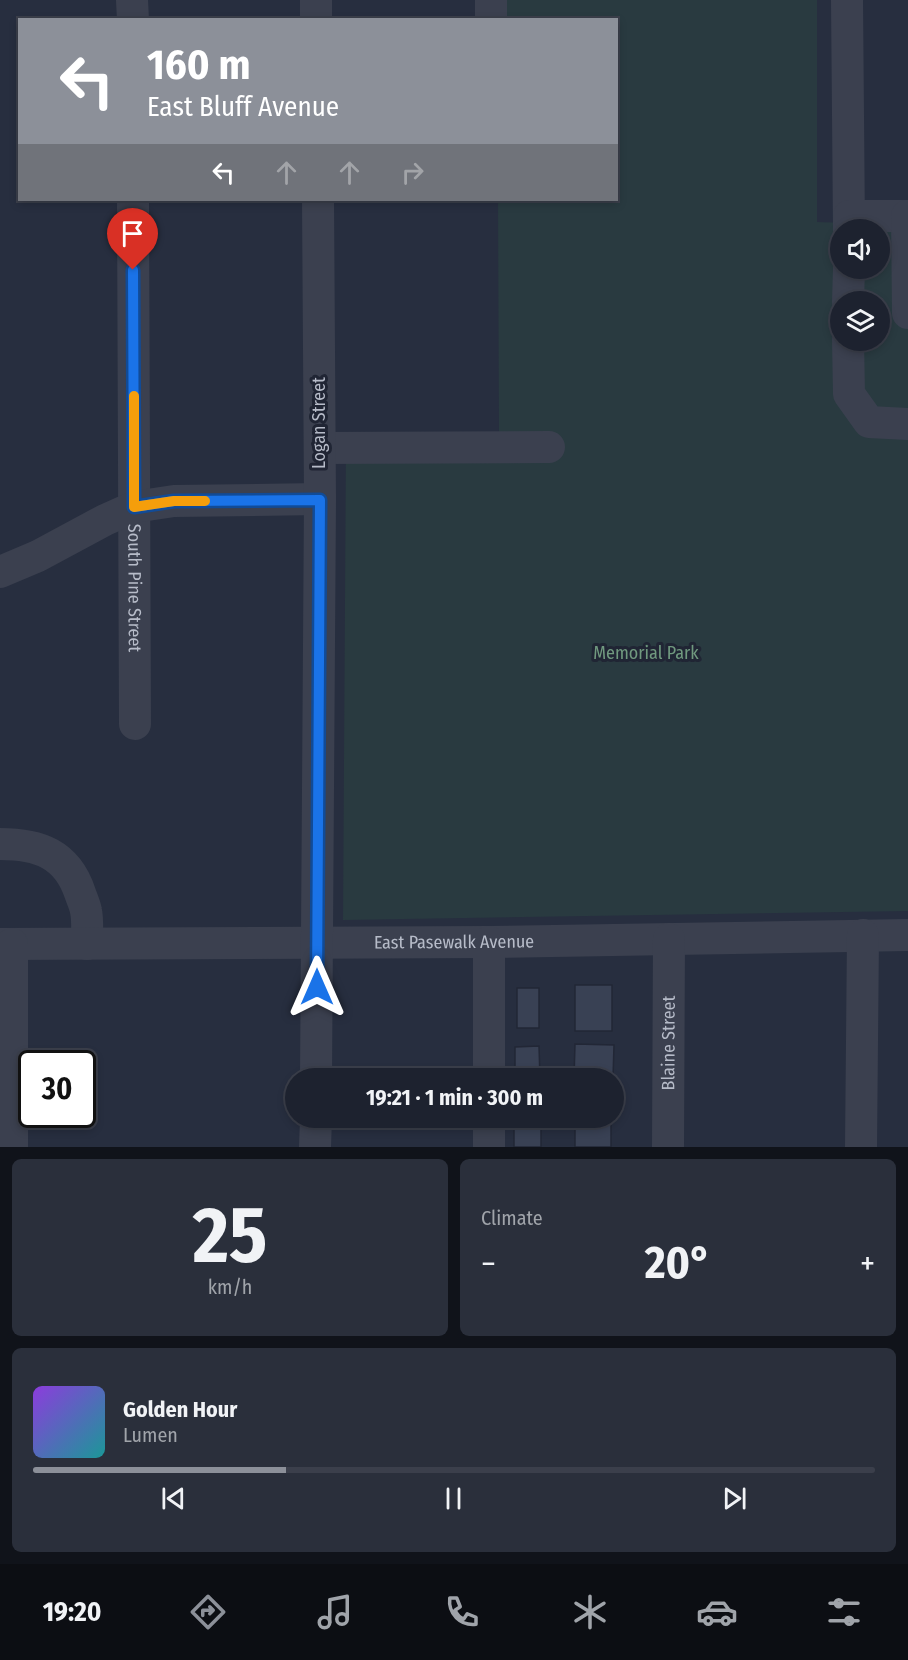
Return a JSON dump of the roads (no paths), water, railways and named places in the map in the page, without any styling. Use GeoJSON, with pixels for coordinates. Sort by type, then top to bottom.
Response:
{"type":"FeatureCollection","features":[{"type":"Feature","properties":{"kind":"street"},"geometry":{"type":"LineString","coordinates":[[132,0],[133,18]]}},
{"type":"Feature","properties":{"kind":"street"},"geometry":{"type":"LineString","coordinates":[[316,0],[316,18]]}},
{"type":"Feature","properties":{"kind":"street"},"geometry":{"type":"LineString","coordinates":[[491,0],[491,18]]}},
{"type":"Feature","properties":{"kind":"street"},"geometry":{"type":"LineString","coordinates":[[847,0],[849,219]]}},
{"type":"Feature","properties":{"kind":"street","name":"South Pine Street"},"geometry":{"type":"LineString","coordinates":[[133,201],[135,724]]}},
{"type":"Feature","properties":{"kind":"street","name":"Logan Street"},"geometry":{"type":"LineString","coordinates":[[316,1068],[320,500],[318,201]]}},
{"type":"Feature","properties":{"kind":"street"},"geometry":{"type":"LineString","coordinates":[[883,219],[908,216],[908,313]]}},
{"type":"Feature","properties":{"kind":"street"},"geometry":{"type":"LineString","coordinates":[[848,351],[849,394],[869,422],[908,424]]}},
{"type":"Feature","properties":{"kind":"street"},"geometry":{"type":"LineString","coordinates":[[320,448],[549,447]]}},
{"type":"Feature","properties":{"kind":"street"},"geometry":{"type":"LineString","coordinates":[[0,572],[38,556],[134,507],[174,501],[320,500]]}},
{"type":"Feature","properties":{"kind":"street"},"geometry":{"type":"LineString","coordinates":[[0,844],[24,845],[50,854],[64,864],[76,883],[86,911],[87,944]]}},
{"type":"Feature","properties":{"kind":"street"},"geometry":{"type":"LineString","coordinates":[[861,1147],[863,935]]}},
{"type":"Feature","properties":{"kind":"street","name":"East Pasewalk Avenue"},"geometry":{"type":"LineString","coordinates":[[6,944],[489,942],[908,935]]}},
{"type":"Feature","properties":{"kind":"street","name":"Blaine Street"},"geometry":{"type":"LineString","coordinates":[[668,1147],[669,939]]}},
{"type":"Feature","properties":{"kind":"street"},"geometry":{"type":"LineString","coordinates":[[489,942],[489,1068]]}},
{"type":"Feature","properties":{"kind":"street"},"geometry":{"type":"LineString","coordinates":[[6,944],[12,1147]]}},
{"type":"Feature","properties":{"kind":"street"},"geometry":{"type":"LineString","coordinates":[[315,1147],[316,1128]]}},
{"type":"Feature","properties":{"kind":"street"},"geometry":{"type":"LineString","coordinates":[[489,1128],[489,1147]]}},
{"type":"Feature","properties":{"kind":"park label","name":"Memorial Park"},"geometry":{"type":"Point","coordinates":[646,653]}}]}
